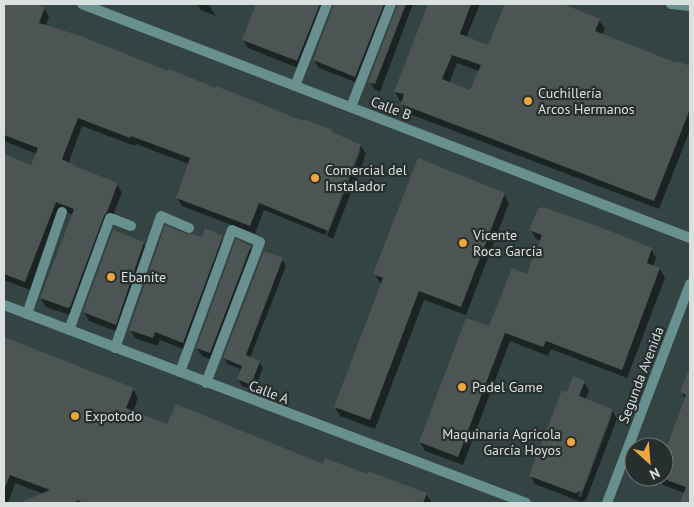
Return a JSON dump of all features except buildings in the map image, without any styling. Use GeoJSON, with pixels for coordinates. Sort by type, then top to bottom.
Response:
{"type":"FeatureCollection","features":[{"type":"Feature","properties":{"kind":"street","name":"Calle B"},"geometry":{"type":"LineString","coordinates":[[82,4],[690,238]]}},
{"type":"Feature","properties":{"kind":"street"},"geometry":{"type":"LineString","coordinates":[[295,86],[327,4]]}},
{"type":"Feature","properties":{"kind":"street"},"geometry":{"type":"LineString","coordinates":[[351,107],[391,4]]}},
{"type":"Feature","properties":{"kind":"street"},"geometry":{"type":"LineString","coordinates":[[671,4],[690,6]]}},
{"type":"Feature","properties":{"kind":"street"},"geometry":{"type":"LineString","coordinates":[[27,314],[62,212]]}},
{"type":"Feature","properties":{"kind":"street"},"geometry":{"type":"LineString","coordinates":[[116,348],[161,216],[189,228]]}},
{"type":"Feature","properties":{"kind":"street"},"geometry":{"type":"LineString","coordinates":[[68,330],[110,218],[131,226]]}},
{"type":"Feature","properties":{"kind":"street"},"geometry":{"type":"LineString","coordinates":[[180,372],[232,230],[260,242],[206,383]]}},
{"type":"Feature","properties":{"kind":"street","name":"Segunda Avenida"},"geometry":{"type":"LineString","coordinates":[[607,503],[690,284]]}},
{"type":"Feature","properties":{"kind":"street","name":"Calle A"},"geometry":{"type":"LineString","coordinates":[[4,305],[526,503]]}},
{"type":"Feature","properties":{"kind":"shaded area"},"geometry":{"type":"Polygon","coordinates":[[[4,4],[690,4],[690,503],[4,503],[4,4]]]}},
{"type":"Feature","properties":{"kind":"place","name":"Cuchillería Arcos Hermanos"},"geometry":{"type":"Point","coordinates":[528,101]}},
{"type":"Feature","properties":{"kind":"place","name":"Comercial del Instalador"},"geometry":{"type":"Point","coordinates":[315,178]}},
{"type":"Feature","properties":{"kind":"place","name":"Vicente Roca García"},"geometry":{"type":"Point","coordinates":[463,243]}},
{"type":"Feature","properties":{"kind":"place","name":"Ebanite"},"geometry":{"type":"Point","coordinates":[111,277]}},
{"type":"Feature","properties":{"kind":"place","name":"Padel Game"},"geometry":{"type":"Point","coordinates":[462,387]}},
{"type":"Feature","properties":{"kind":"place","name":"Expotodo"},"geometry":{"type":"Point","coordinates":[75,416]}},
{"type":"Feature","properties":{"kind":"place","name":"Maquinaria Agrícola García Hoyos"},"geometry":{"type":"Point","coordinates":[571,442]}}]}
